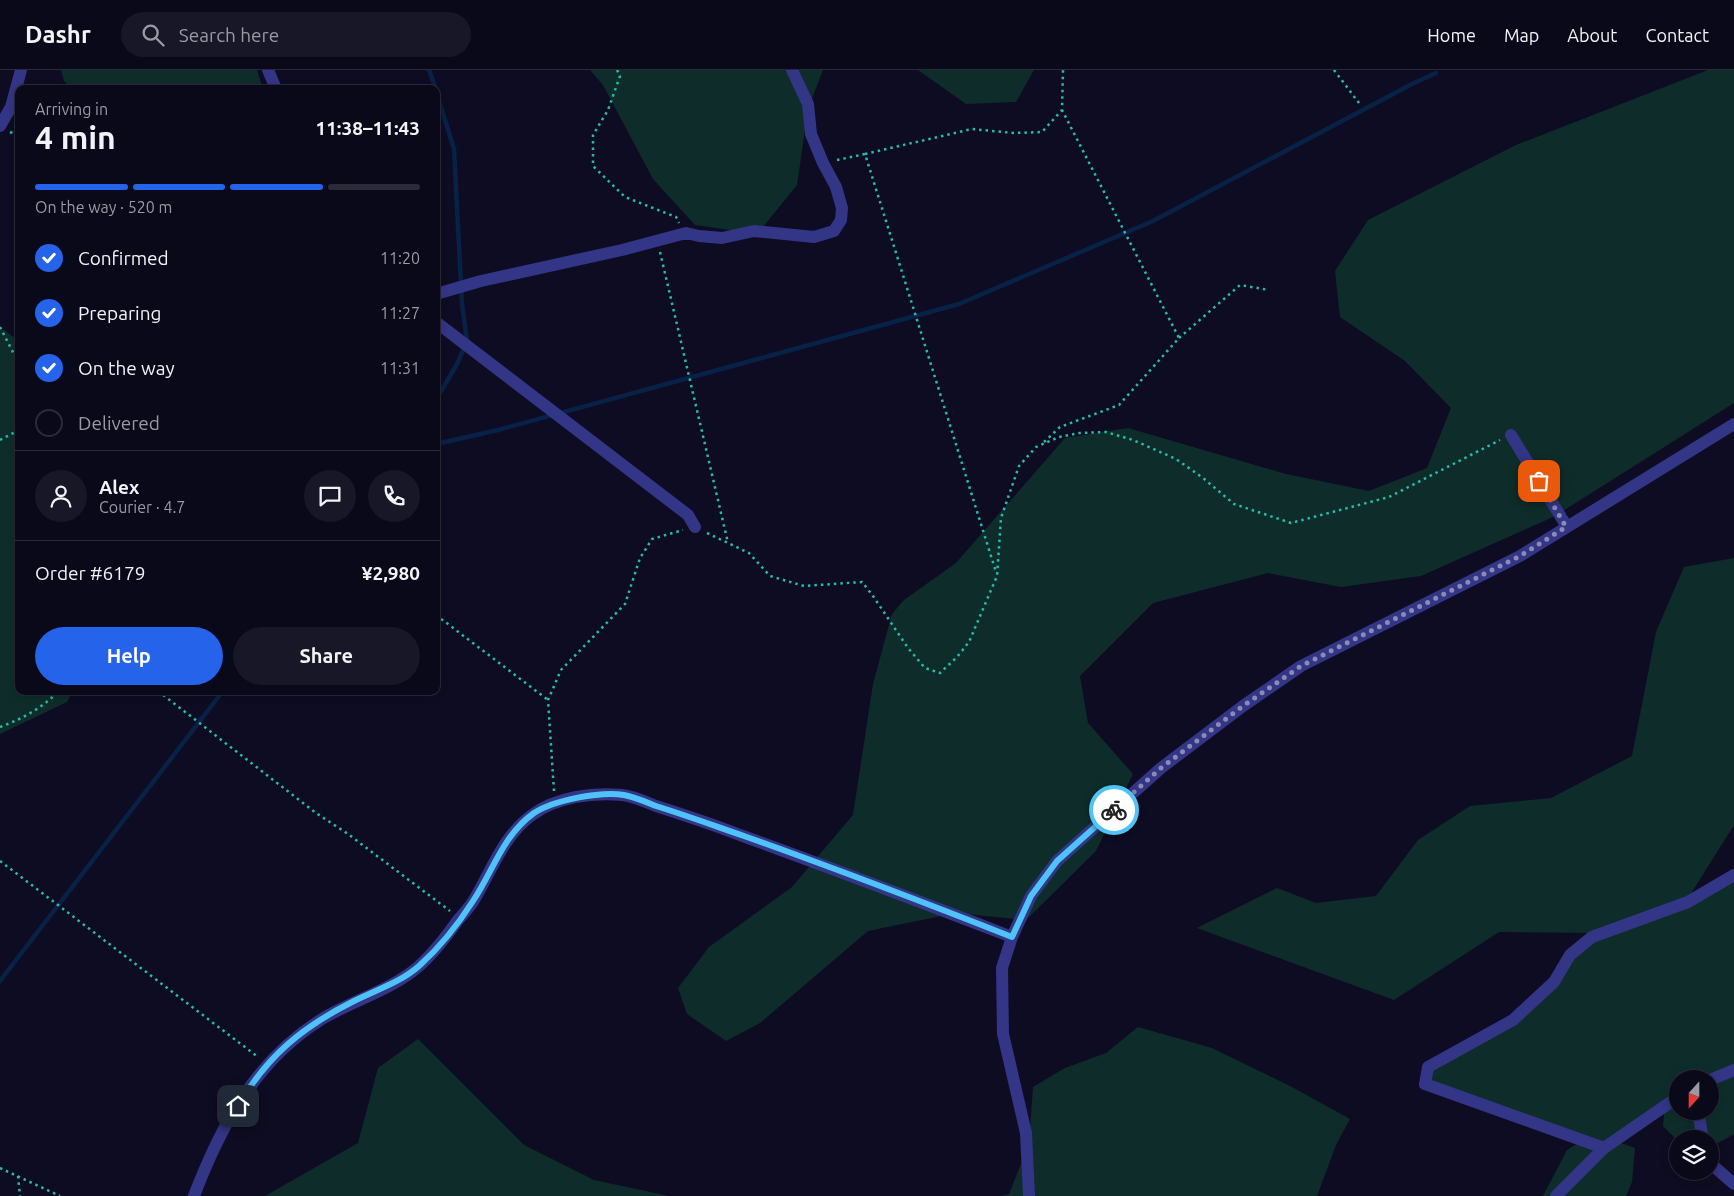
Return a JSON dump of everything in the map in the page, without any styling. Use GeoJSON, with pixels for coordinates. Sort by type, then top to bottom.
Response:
{"type":"FeatureCollection","features":[{"type":"Feature","properties":{"kind":"street"},"geometry":{"type":"LineString","coordinates":[[17,85],[21,70]]}},
{"type":"Feature","properties":{"kind":"street"},"geometry":{"type":"LineString","coordinates":[[268,70],[274,85]]}},
{"type":"Feature","properties":{"kind":"street"},"geometry":{"type":"LineString","coordinates":[[440,293],[481,281],[622,250],[686,233],[722,238],[754,231],[814,237],[834,231],[841,220],[842,208],[836,187],[823,164],[811,134],[808,104],[792,70]]}},
{"type":"Feature","properties":{"kind":"street"},"geometry":{"type":"LineString","coordinates":[[0,126],[11,107],[15,92]]}},
{"type":"Feature","properties":{"kind":"street"},"geometry":{"type":"LineString","coordinates":[[440,325],[688,515],[694,527]]}},
{"type":"Feature","properties":{"kind":"street"},"geometry":{"type":"LineString","coordinates":[[1029,1196],[1026,1133],[1003,1034],[1002,968],[1012,937],[1031,896],[1057,861],[1161,768],[1243,706],[1301,666],[1520,556],[1734,424]]}},
{"type":"Feature","properties":{"kind":"street"},"geometry":{"type":"LineString","coordinates":[[1511,435],[1566,527]]}},
{"type":"Feature","properties":{"kind":"street"},"geometry":{"type":"LineString","coordinates":[[194,1196],[221,1135],[246,1092],[267,1064],[290,1042],[322,1019],[404,977],[417,968],[435,950],[474,901],[497,856],[513,832],[533,814],[554,803],[585,796],[623,795],[875,884],[1012,937]]}},
{"type":"Feature","properties":{"kind":"street"},"geometry":{"type":"LineString","coordinates":[[1604,1148],[1424,1084],[1428,1067],[1513,1020],[1554,982],[1570,955],[1592,937],[1688,902],[1734,875]]}},
{"type":"Feature","properties":{"kind":"street"},"geometry":{"type":"LineString","coordinates":[[1719,1076],[1734,1070]]}},
{"type":"Feature","properties":{"kind":"street"},"geometry":{"type":"LineString","coordinates":[[1556,1196],[1604,1148],[1669,1103]]}},
{"type":"Feature","properties":{"kind":"street"},"geometry":{"type":"LineString","coordinates":[[1719,1171],[1734,1184]]}},
{"type":"Feature","properties":{"kind":"path"},"geometry":{"type":"LineString","coordinates":[[617,70],[620,76],[608,110],[593,135],[593,166],[625,197],[676,217],[686,233]]}},
{"type":"Feature","properties":{"kind":"path"},"geometry":{"type":"LineString","coordinates":[[1063,70],[1062,110],[1179,338]]}},
{"type":"Feature","properties":{"kind":"path"},"geometry":{"type":"LineString","coordinates":[[1334,70],[1360,103]]}},
{"type":"Feature","properties":{"kind":"path"},"geometry":{"type":"LineString","coordinates":[[823,164],[972,129],[1014,133],[1042,132],[1062,110]]}},
{"type":"Feature","properties":{"kind":"path"},"geometry":{"type":"LineString","coordinates":[[864,154],[997,576]]}},
{"type":"Feature","properties":{"kind":"path"},"geometry":{"type":"LineString","coordinates":[[657,241],[728,543]]}},
{"type":"Feature","properties":{"kind":"path"},"geometry":{"type":"LineString","coordinates":[[1042,445],[1060,427],[1119,405],[1179,338],[1240,285],[1269,290]]}},
{"type":"Feature","properties":{"kind":"path"},"geometry":{"type":"LineString","coordinates":[[0,327],[15,356]]}},
{"type":"Feature","properties":{"kind":"path"},"geometry":{"type":"LineString","coordinates":[[0,440],[15,432]]}},
{"type":"Feature","properties":{"kind":"path"},"geometry":{"type":"LineString","coordinates":[[554,803],[548,700],[561,670],[625,604],[640,558],[652,539],[694,527],[749,553],[770,576],[804,586],[862,582],[908,648],[925,668],[940,673],[969,642],[997,576],[1001,518],[1019,466],[1036,447],[1059,437],[1106,432],[1133,440],[1176,459],[1234,504],[1290,523],[1389,497],[1511,435]]}},
{"type":"Feature","properties":{"kind":"path"},"geometry":{"type":"LineString","coordinates":[[440,618],[548,700]]}},
{"type":"Feature","properties":{"kind":"path"},"geometry":{"type":"LineString","coordinates":[[0,727],[17,721],[46,703],[55,695]]}},
{"type":"Feature","properties":{"kind":"path"},"geometry":{"type":"LineString","coordinates":[[163,695],[316,813],[348,834],[460,918]]}},
{"type":"Feature","properties":{"kind":"path"},"geometry":{"type":"LineString","coordinates":[[0,861],[267,1064]]}},
{"type":"Feature","properties":{"kind":"path"},"geometry":{"type":"LineString","coordinates":[[0,1168],[60,1196]]}},
{"type":"Feature","properties":{"kind":"path"},"geometry":{"type":"LineString","coordinates":[[18,1176],[20,1196]]}},
{"type":"Feature","properties":{"kind":"green space"},"geometry":{"type":"Polygon","coordinates":[[[61,70],[257,70],[262,85],[68,85],[64,81],[61,70]]]}},
{"type":"Feature","properties":{"kind":"green space"},"geometry":{"type":"Polygon","coordinates":[[[590,70],[823,70],[808,109],[797,185],[757,234],[695,225],[653,179],[603,85],[590,70]]]}},
{"type":"Feature","properties":{"kind":"green space"},"geometry":{"type":"Polygon","coordinates":[[[918,70],[1034,70],[1016,102],[966,104],[918,70]]]}},
{"type":"Feature","properties":{"kind":"green space"},"geometry":{"type":"Polygon","coordinates":[[[1708,70],[1734,70],[1734,403],[1555,516],[1421,576],[1341,587],[1268,573],[1153,603],[1080,676],[1088,723],[1133,774],[1096,851],[1026,920],[956,913],[868,931],[760,1023],[726,1041],[687,1014],[678,988],[709,947],[792,887],[853,815],[873,684],[892,614],[904,600],[956,563],[1065,438],[1128,428],[1286,474],[1369,491],[1427,468],[1451,408],[1405,361],[1340,317],[1335,271],[1368,220],[1516,145],[1708,70]]]}},
{"type":"Feature","properties":{"kind":"green space"},"geometry":{"type":"Polygon","coordinates":[[[0,330],[4,330],[15,338],[15,695],[71,695],[67,702],[0,734],[0,330]]]}},
{"type":"Feature","properties":{"kind":"green space"},"geometry":{"type":"Polygon","coordinates":[[[1734,558],[1734,825],[1690,895],[1601,933],[1499,932],[1394,1000],[1197,928],[1277,888],[1316,903],[1376,896],[1418,840],[1470,806],[1551,798],[1632,756],[1656,632],[1684,567],[1734,558]]]}},
{"type":"Feature","properties":{"kind":"green space"},"geometry":{"type":"Polygon","coordinates":[[[1734,879],[1734,1134],[1719,1142],[1719,1130],[1669,1130],[1669,1132],[1663,1126],[1665,1104],[1613,1140],[1635,1148],[1632,1182],[1626,1196],[1543,1196],[1567,1150],[1585,1139],[1427,1083],[1430,1069],[1515,1023],[1571,957],[1590,940],[1734,879]]]}},
{"type":"Feature","properties":{"kind":"green space"},"geometry":{"type":"Polygon","coordinates":[[[1138,1027],[1212,1048],[1292,1087],[1350,1119],[1336,1145],[1317,1196],[1001,1196],[1009,1194],[1029,1144],[1033,1087],[1065,1068],[1106,1053],[1138,1027]]]}},
{"type":"Feature","properties":{"kind":"green space"},"geometry":{"type":"Polygon","coordinates":[[[418,1039],[524,1145],[594,1180],[669,1196],[265,1196],[358,1143],[378,1068],[418,1039]]]}},
{"type":"Feature","properties":{"kind":"waterway"},"geometry":{"type":"LineString","coordinates":[[429,70],[435,85]]}},
{"type":"Feature","properties":{"kind":"waterway"},"geometry":{"type":"LineString","coordinates":[[440,443],[498,430],[959,304],[1153,221],[1436,73]]}},
{"type":"Feature","properties":{"kind":"waterway"},"geometry":{"type":"LineString","coordinates":[[440,104],[454,149],[462,304],[467,341],[457,364],[440,393]]}},
{"type":"Feature","properties":{"kind":"waterway"},"geometry":{"type":"LineString","coordinates":[[0,981],[220,695]]}},
{"type":"Feature","properties":{"kind":"way so far"},"geometry":{"type":"LineString","coordinates":[[1114,810],[1161,768],[1243,706],[1301,666],[1520,556],[1566,527],[1539,481]]}},
{"type":"Feature","properties":{"kind":"route"},"geometry":{"type":"LineString","coordinates":[[238,1106],[257,1075],[271,1059],[305,1030],[352,1002],[387,986],[417,968],[435,950],[474,901],[497,856],[513,832],[533,814],[554,803],[585,796],[623,795],[884,887],[1012,937],[1031,896],[1057,861],[1114,810]]}}]}
